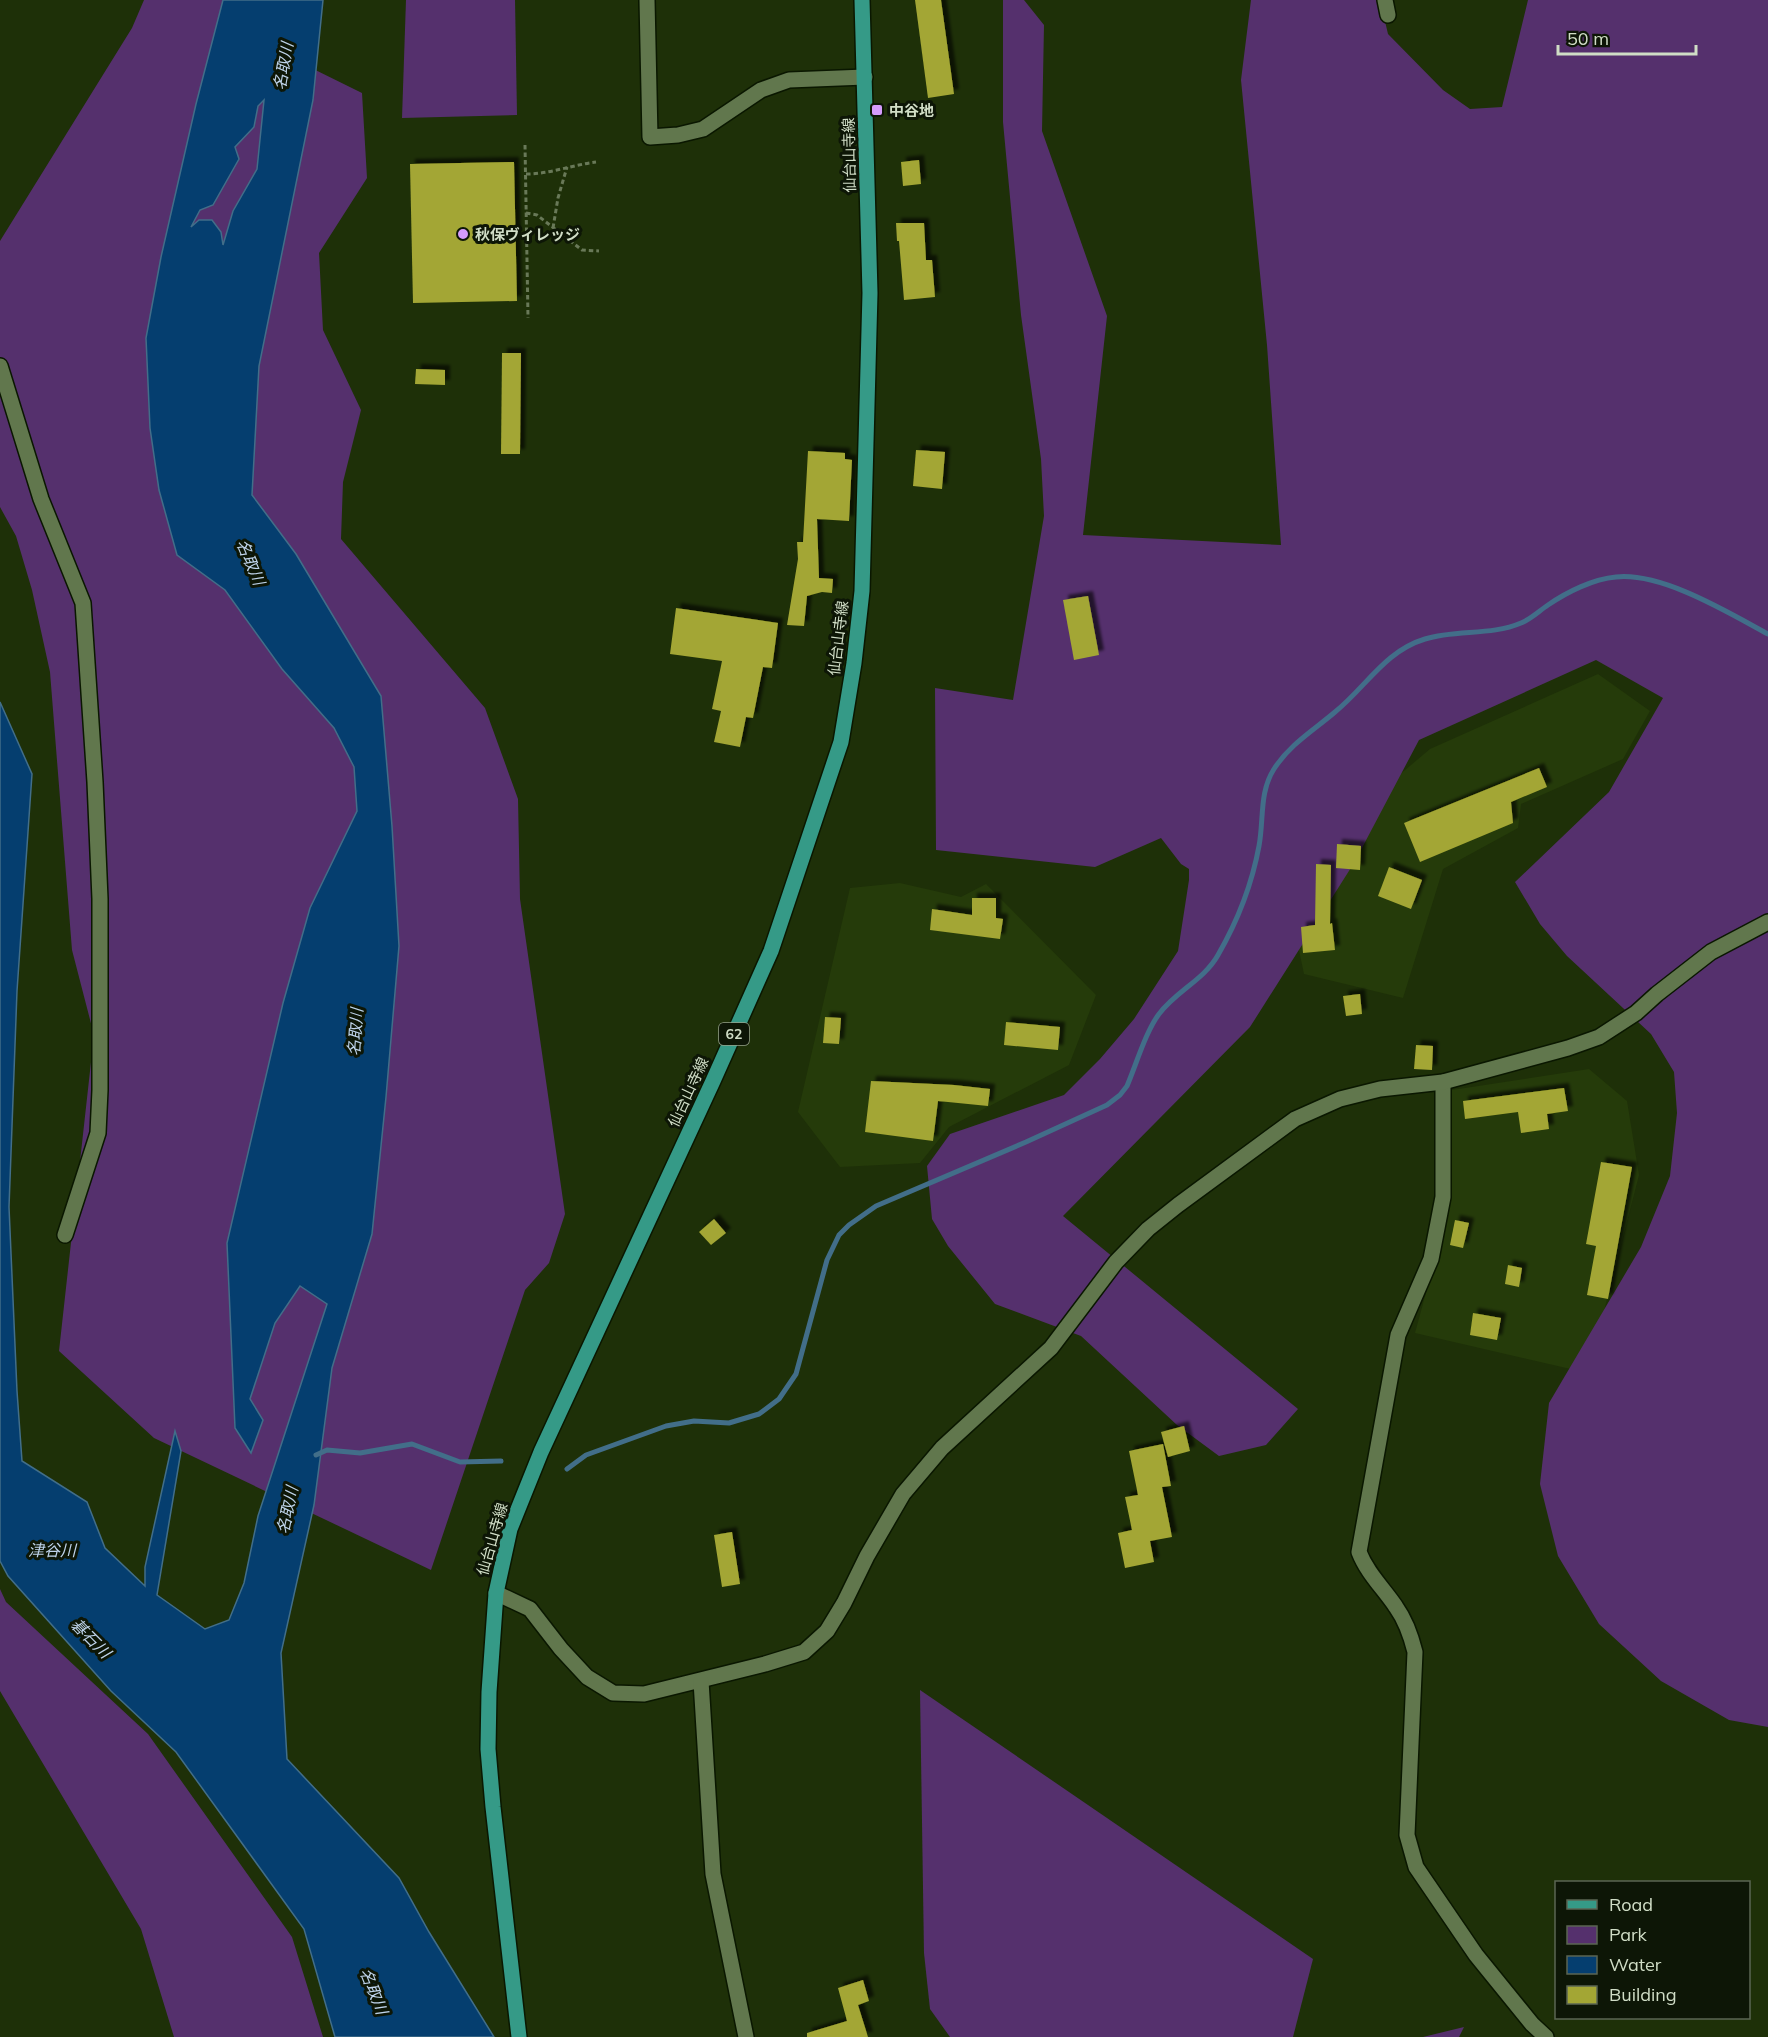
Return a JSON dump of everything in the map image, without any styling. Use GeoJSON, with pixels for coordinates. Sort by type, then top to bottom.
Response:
{"type":"FeatureCollection","features":[{"type":"Feature","properties":{"kind":"main road","name":"仙台山寺線"},"geometry":{"type":"LineString","coordinates":[[519,2037],[488,1749],[489,1692],[496,1593],[510,1528],[541,1452],[771,951],[841,741],[854,663],[862,591],[870,293],[862,0]]}},
{"type":"Feature","properties":{"kind":"street"},"geometry":{"type":"LineString","coordinates":[[648,0],[650,137],[678,135],[703,129],[761,90],[789,80],[865,77]]}},
{"type":"Feature","properties":{"kind":"street"},"geometry":{"type":"LineString","coordinates":[[0,366],[40,499],[83,603],[100,899],[99,1101],[98,1133],[65,1235]]}},
{"type":"Feature","properties":{"kind":"street"},"geometry":{"type":"LineString","coordinates":[[496,1593],[530,1609],[561,1649],[587,1677],[613,1693],[644,1694],[804,1652],[826,1631],[844,1603],[867,1556],[903,1494],[942,1448],[1051,1348],[1116,1262],[1148,1229],[1294,1119],[1340,1099],[1380,1089],[1443,1082],[1568,1048],[1599,1037],[1636,1013],[1711,952],[1768,922]]}},
{"type":"Feature","properties":{"kind":"street"},"geometry":{"type":"LineString","coordinates":[[1443,1082],[1443,1197],[1431,1259],[1398,1335],[1359,1552],[1367,1568],[1402,1617],[1415,1652],[1407,1835],[1416,1867],[1476,1955],[1532,2024],[1546,2037]]}},
{"type":"Feature","properties":{"kind":"street"},"geometry":{"type":"LineString","coordinates":[[700,1681],[713,1874],[746,2037]]}},
{"type":"Feature","properties":{"kind":"path"},"geometry":{"type":"LineString","coordinates":[[525,145],[528,318]]}},
{"type":"Feature","properties":{"kind":"path"},"geometry":{"type":"LineString","coordinates":[[526,174],[545,174],[575,164],[596,162]]}},
{"type":"Feature","properties":{"kind":"path"},"geometry":{"type":"LineString","coordinates":[[553,228],[558,198],[567,167]]}},
{"type":"Feature","properties":{"kind":"path"},"geometry":{"type":"LineString","coordinates":[[526,213],[537,216],[582,250],[598,251]]}},
{"type":"Feature","properties":{"kind":"shaded area"},"geometry":{"type":"Polygon","coordinates":[[[1598,674],[1650,711],[1623,759],[1521,804],[1518,828],[1443,869],[1403,998],[1304,974],[1294,926],[1315,846],[1430,749],[1598,674]]]}},
{"type":"Feature","properties":{"kind":"shaded area"},"geometry":{"type":"Polygon","coordinates":[[[900,883],[961,897],[986,884],[1096,995],[1069,1065],[949,1127],[920,1163],[840,1167],[798,1112],[850,888],[900,883]]]}},
{"type":"Feature","properties":{"kind":"shaded area"},"geometry":{"type":"Polygon","coordinates":[[[1589,1069],[1627,1101],[1639,1175],[1588,1373],[1415,1333],[1451,1201],[1452,1090],[1589,1069]]]}},
{"type":"Feature","properties":{"kind":"green space"},"geometry":{"type":"Polygon","coordinates":[[[144,0],[256,0],[287,56],[362,93],[367,178],[319,253],[323,330],[361,410],[343,482],[341,539],[485,708],[518,799],[520,899],[565,1214],[549,1263],[525,1290],[431,1570],[154,1438],[59,1351],[94,1035],[72,950],[50,672],[32,590],[16,536],[0,507],[0,241],[132,28],[144,0]]]}},
{"type":"Feature","properties":{"kind":"green space"},"geometry":{"type":"Polygon","coordinates":[[[406,0],[515,0],[517,115],[402,118],[406,0]]]}},
{"type":"Feature","properties":{"kind":"green space"},"geometry":{"type":"Polygon","coordinates":[[[1003,0],[1024,0],[1044,25],[1042,131],[1107,316],[1083,535],[1281,545],[1267,345],[1241,80],[1251,0],[1380,0],[1388,34],[1443,90],[1470,109],[1502,107],[1528,0],[1768,0],[1768,1727],[1729,1720],[1661,1681],[1599,1624],[1558,1556],[1540,1484],[1549,1403],[1641,1247],[1670,1176],[1677,1113],[1674,1072],[1651,1034],[1567,956],[1540,924],[1515,882],[1609,792],[1663,698],[1596,660],[1419,740],[1354,863],[1250,1027],[1063,1216],[1298,1409],[1266,1445],[1219,1456],[1177,1425],[1081,1336],[995,1304],[948,1246],[932,1219],[927,1166],[950,1134],[1064,1095],[1100,1059],[1134,1019],[1178,951],[1189,880],[1189,869],[1181,864],[1161,838],[1095,867],[936,850],[935,688],[1013,700],[1044,516],[1041,459],[1021,315],[1003,122],[1003,0]]]}},
{"type":"Feature","properties":{"kind":"green space"},"geometry":{"type":"Polygon","coordinates":[[[0,1589],[6,1602],[148,1734],[292,1937],[323,2037],[174,2037],[141,1929],[0,1691],[0,1589]]]}},
{"type":"Feature","properties":{"kind":"green space"},"geometry":{"type":"Polygon","coordinates":[[[920,1690],[1313,1959],[1293,2037],[950,2037],[930,2009],[924,1953],[920,1690]]]}},
{"type":"Feature","properties":{"kind":"green space"},"geometry":{"type":"Polygon","coordinates":[[[1464,2027],[1459,2037],[1423,2037],[1464,2027]]]}},
{"type":"Feature","properties":{"kind":"water"},"geometry":{"type":"Polygon","coordinates":[[[223,0],[323,0],[313,100],[259,366],[252,495],[296,554],[381,696],[399,946],[372,1234],[332,1368],[314,1505],[281,1653],[287,1759],[399,1878],[429,1932],[494,2037],[335,2037],[304,1929],[176,1752],[111,1691],[8,1576],[0,1561],[0,702],[32,774],[17,991],[9,1207],[22,1461],[87,1502],[105,1548],[145,1586],[145,1567],[175,1431],[181,1451],[157,1595],[205,1629],[229,1620],[244,1583],[258,1516],[327,1304],[300,1286],[275,1323],[250,1399],[263,1420],[251,1453],[235,1428],[227,1243],[283,1003],[310,908],[357,811],[354,767],[334,728],[282,669],[225,590],[177,555],[159,490],[150,428],[146,338],[161,257],[196,104],[223,0]],[[264,100],[258,106],[254,127],[235,147],[239,159],[213,205],[200,210],[191,227],[199,220],[212,220],[221,232],[223,245],[233,211],[257,169],[264,100]]]}},
{"type":"Feature","properties":{"kind":"building"},"geometry":{"type":"Polygon","coordinates":[[[915,0],[941,0],[954,94],[928,98],[915,0]]]}},
{"type":"Feature","properties":{"kind":"building"},"geometry":{"type":"Polygon","coordinates":[[[919,160],[921,184],[903,186],[901,162],[919,160]]]}},
{"type":"Feature","properties":{"kind":"building"},"geometry":{"type":"Polygon","coordinates":[[[514,162],[517,301],[413,303],[410,164],[514,162]]]}},
{"type":"Feature","properties":{"kind":"building"},"geometry":{"type":"Polygon","coordinates":[[[896,223],[924,223],[926,260],[932,260],[935,297],[904,300],[896,223]]]}},
{"type":"Feature","properties":{"kind":"building"},"geometry":{"type":"Polygon","coordinates":[[[502,353],[521,353],[520,454],[501,454],[502,353]]]}},
{"type":"Feature","properties":{"kind":"building"},"geometry":{"type":"Polygon","coordinates":[[[416,369],[445,370],[445,385],[415,384],[416,369]]]}},
{"type":"Feature","properties":{"kind":"building"},"geometry":{"type":"Polygon","coordinates":[[[916,450],[945,452],[942,489],[913,486],[916,450]]]}},
{"type":"Feature","properties":{"kind":"building"},"geometry":{"type":"Polygon","coordinates":[[[808,451],[845,453],[845,459],[852,460],[849,521],[817,519],[819,578],[833,579],[832,593],[822,592],[807,596],[804,626],[787,625],[798,559],[797,542],[803,542],[808,451]]]}},
{"type":"Feature","properties":{"kind":"building"},"geometry":{"type":"Polygon","coordinates":[[[1088,596],[1099,655],[1074,660],[1063,600],[1088,596]]]}},
{"type":"Feature","properties":{"kind":"building"},"geometry":{"type":"Polygon","coordinates":[[[676,608],[778,623],[772,668],[763,667],[753,718],[746,717],[740,747],[714,742],[721,711],[712,709],[722,661],[670,654],[676,608]]]}},
{"type":"Feature","properties":{"kind":"building"},"geometry":{"type":"Polygon","coordinates":[[[1539,768],[1547,787],[1511,802],[1513,823],[1420,862],[1404,823],[1539,768]]]}},
{"type":"Feature","properties":{"kind":"building"},"geometry":{"type":"Polygon","coordinates":[[[1337,844],[1361,846],[1360,870],[1336,868],[1337,844]]]}},
{"type":"Feature","properties":{"kind":"building"},"geometry":{"type":"Polygon","coordinates":[[[1316,864],[1331,865],[1330,924],[1332,923],[1335,950],[1303,953],[1301,927],[1315,925],[1316,864]]]}},
{"type":"Feature","properties":{"kind":"building"},"geometry":{"type":"Polygon","coordinates":[[[1389,867],[1422,880],[1411,909],[1378,896],[1389,867]]]}},
{"type":"Feature","properties":{"kind":"building"},"geometry":{"type":"Polygon","coordinates":[[[972,898],[996,898],[996,918],[1003,919],[1000,939],[930,930],[932,909],[972,915],[972,898]]]}},
{"type":"Feature","properties":{"kind":"building"},"geometry":{"type":"Polygon","coordinates":[[[1360,994],[1362,1014],[1346,1016],[1343,996],[1360,994]]]}},
{"type":"Feature","properties":{"kind":"building"},"geometry":{"type":"Polygon","coordinates":[[[825,1017],[841,1018],[839,1044],[823,1043],[825,1017]]]}},
{"type":"Feature","properties":{"kind":"building"},"geometry":{"type":"Polygon","coordinates":[[[1006,1022],[1060,1027],[1058,1050],[1004,1045],[1006,1022]]]}},
{"type":"Feature","properties":{"kind":"building"},"geometry":{"type":"Polygon","coordinates":[[[1416,1045],[1433,1046],[1432,1070],[1414,1069],[1416,1045]]]}},
{"type":"Feature","properties":{"kind":"building"},"geometry":{"type":"Polygon","coordinates":[[[871,1081],[990,1089],[988,1106],[938,1101],[933,1141],[865,1132],[871,1081]]]}},
{"type":"Feature","properties":{"kind":"building"},"geometry":{"type":"Polygon","coordinates":[[[1564,1088],[1568,1111],[1547,1114],[1549,1129],[1521,1133],[1518,1112],[1465,1119],[1463,1101],[1564,1088]]]}},
{"type":"Feature","properties":{"kind":"building"},"geometry":{"type":"Polygon","coordinates":[[[1601,1162],[1632,1167],[1608,1299],[1587,1295],[1596,1246],[1586,1244],[1601,1162]]]}},
{"type":"Feature","properties":{"kind":"building"},"geometry":{"type":"Polygon","coordinates":[[[714,1219],[726,1233],[711,1245],[699,1232],[714,1219]]]}},
{"type":"Feature","properties":{"kind":"building"},"geometry":{"type":"Polygon","coordinates":[[[1455,1220],[1469,1223],[1463,1248],[1450,1245],[1455,1220]]]}},
{"type":"Feature","properties":{"kind":"building"},"geometry":{"type":"Polygon","coordinates":[[[1508,1265],[1522,1268],[1519,1287],[1505,1284],[1508,1265]]]}},
{"type":"Feature","properties":{"kind":"building"},"geometry":{"type":"Polygon","coordinates":[[[1473,1313],[1501,1318],[1497,1340],[1470,1335],[1473,1313]]]}},
{"type":"Feature","properties":{"kind":"building"},"geometry":{"type":"Polygon","coordinates":[[[1184,1426],[1190,1451],[1168,1457],[1161,1432],[1184,1426]]]}},
{"type":"Feature","properties":{"kind":"building"},"geometry":{"type":"Polygon","coordinates":[[[1163,1444],[1171,1486],[1162,1487],[1172,1537],[1150,1541],[1154,1562],[1125,1568],[1118,1533],[1132,1530],[1125,1497],[1138,1495],[1129,1451],[1163,1444]]]}},
{"type":"Feature","properties":{"kind":"building"},"geometry":{"type":"Polygon","coordinates":[[[732,1532],[740,1584],[722,1587],[714,1535],[732,1532]]]}},
{"type":"Feature","properties":{"kind":"building"},"geometry":{"type":"Polygon","coordinates":[[[863,1980],[869,2001],[858,2005],[868,2037],[807,2037],[807,2033],[847,2021],[838,1988],[863,1980]]]}},
{"type":"Feature","properties":{"kind":"waterway"},"geometry":{"type":"LineString","coordinates":[[567,1469],[586,1455],[666,1426],[694,1421],[729,1423],[759,1414],[779,1399],[796,1374],[827,1260],[839,1235],[849,1225],[876,1206],[1026,1142],[1107,1105],[1120,1095],[1127,1086],[1154,1021],[1173,999],[1198,979],[1212,964],[1231,929],[1252,874],[1259,846],[1266,787],[1274,769],[1295,745],[1335,712],[1398,652],[1437,636],[1510,627],[1528,619],[1572,591],[1598,580],[1616,577],[1634,577],[1674,587],[1715,605],[1768,634]]}},
{"type":"Feature","properties":{"kind":"waterway"},"geometry":{"type":"LineString","coordinates":[[316,1455],[327,1450],[360,1453],[412,1444],[460,1462],[501,1461]]}},
{"type":"Feature","properties":{"kind":"place","name":"中谷地"},"geometry":{"type":"Point","coordinates":[877,110]}},
{"type":"Feature","properties":{"kind":"place","name":"秋保ヴィレッジ"},"geometry":{"type":"Point","coordinates":[463,234]}},
{"type":"Feature","properties":{"kind":"water label","name":"名取川"},"geometry":{"type":"Point","coordinates":[283,66]}},
{"type":"Feature","properties":{"kind":"water label","name":"名取川"},"geometry":{"type":"Point","coordinates":[251,562]}},
{"type":"Feature","properties":{"kind":"water label","name":"名取川"},"geometry":{"type":"Point","coordinates":[355,1032]}},
{"type":"Feature","properties":{"kind":"water label","name":"名取川"},"geometry":{"type":"Point","coordinates":[287,1510]}},
{"type":"Feature","properties":{"kind":"water label","name":"津谷川"},"geometry":{"type":"Point","coordinates":[52,1550]}},
{"type":"Feature","properties":{"kind":"water label","name":"碁石川"},"geometry":{"type":"Point","coordinates":[91,1638]}},
{"type":"Feature","properties":{"kind":"water label","name":"名取川"},"geometry":{"type":"Point","coordinates":[374,1991]}}]}
